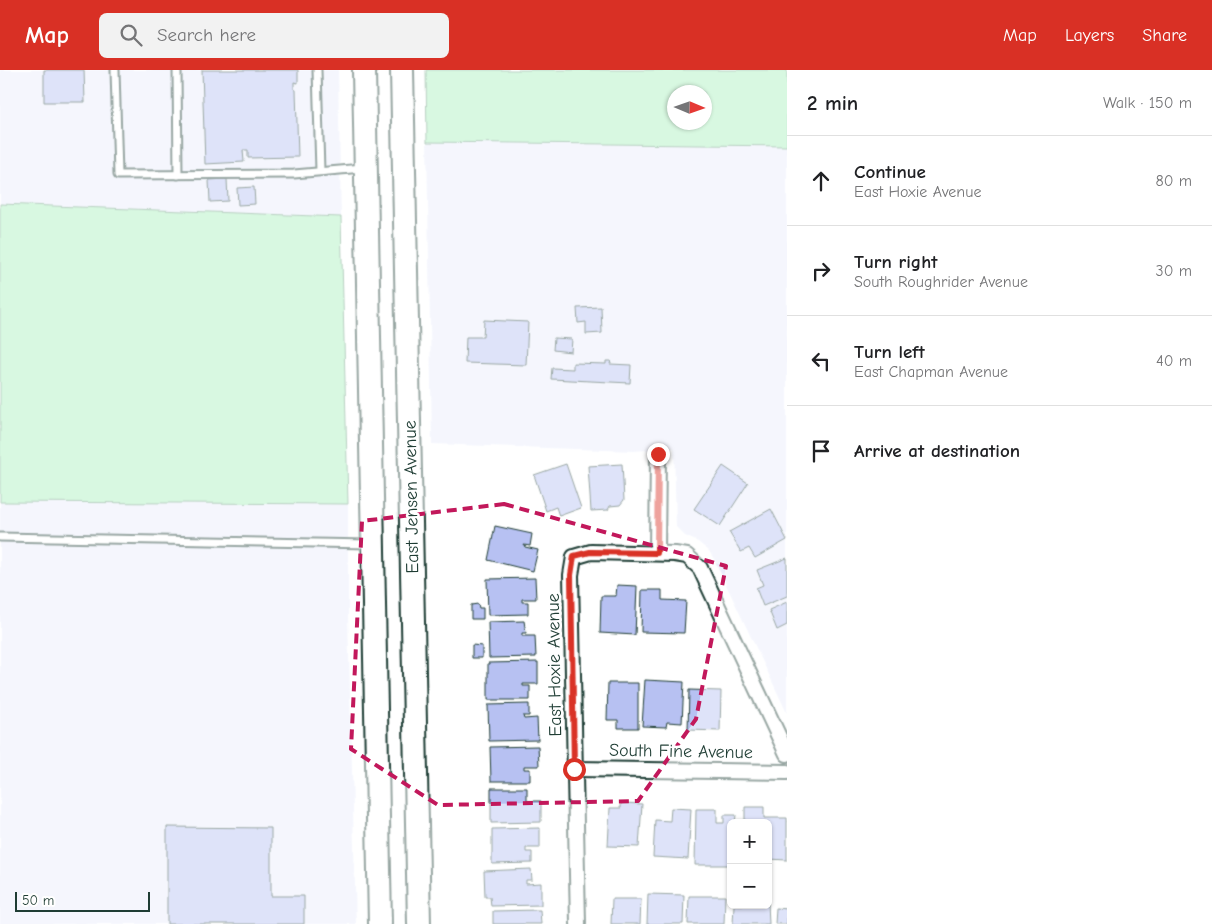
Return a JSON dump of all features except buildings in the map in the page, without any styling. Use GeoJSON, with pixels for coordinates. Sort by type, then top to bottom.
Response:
{"type":"FeatureCollection","features":[{"type":"Feature","properties":{"kind":"main road"},"geometry":{"type":"LineString","coordinates":[[364,70],[380,924]]}},
{"type":"Feature","properties":{"kind":"main road","name":"East Jensen Avenue"},"geometry":{"type":"LineString","coordinates":[[402,70],[419,924]]}},
{"type":"Feature","properties":{"kind":"street"},"geometry":{"type":"LineString","coordinates":[[658,454],[657,553],[687,556],[700,568],[787,754]]}},
{"type":"Feature","properties":{"kind":"street","name":"East Hoxie Avenue"},"geometry":{"type":"LineString","coordinates":[[578,924],[571,575],[574,556],[590,552],[657,553]]}},
{"type":"Feature","properties":{"kind":"street","name":"South Fine Avenue"},"geometry":{"type":"LineString","coordinates":[[574,769],[787,772]]}},
{"type":"Feature","properties":{"kind":"lane"},"geometry":{"type":"LineString","coordinates":[[116,70],[118,175],[320,171],[366,168]]}},
{"type":"Feature","properties":{"kind":"lane"},"geometry":{"type":"LineString","coordinates":[[177,70],[178,175]]}},
{"type":"Feature","properties":{"kind":"lane"},"geometry":{"type":"LineString","coordinates":[[317,70],[320,171]]}},
{"type":"Feature","properties":{"kind":"lane"},"geometry":{"type":"LineString","coordinates":[[0,537],[373,544]]}},
{"type":"Feature","properties":{"kind":"highlighted area"},"geometry":{"type":"Polygon","coordinates":[[[504,504],[726,566],[696,719],[638,801],[438,805],[351,749],[362,521],[504,504]]]}},
{"type":"Feature","properties":{"kind":"shaded area"},"geometry":{"type":"Polygon","coordinates":[[[0,70],[338,70],[341,217],[0,204],[0,70]]]}},
{"type":"Feature","properties":{"kind":"shaded area"},"geometry":{"type":"Polygon","coordinates":[[[427,142],[787,146],[787,713],[714,559],[709,551],[698,542],[685,536],[676,527],[674,448],[634,451],[432,444],[427,142]]]}},
{"type":"Feature","properties":{"kind":"shaded area"},"geometry":{"type":"Polygon","coordinates":[[[0,502],[348,504],[348,615],[356,924],[0,924],[0,502]]]}},
{"type":"Feature","properties":{"kind":"green space"},"geometry":{"type":"Polygon","coordinates":[[[426,70],[787,70],[787,146],[427,142],[426,70]]]}},
{"type":"Feature","properties":{"kind":"green space"},"geometry":{"type":"Polygon","coordinates":[[[0,204],[341,217],[348,504],[0,502],[0,204]]]}},
{"type":"Feature","properties":{"kind":"route"},"geometry":{"type":"LineString","coordinates":[[574,769],[571,575],[574,556],[590,552],[657,553],[658,454]]}}]}
